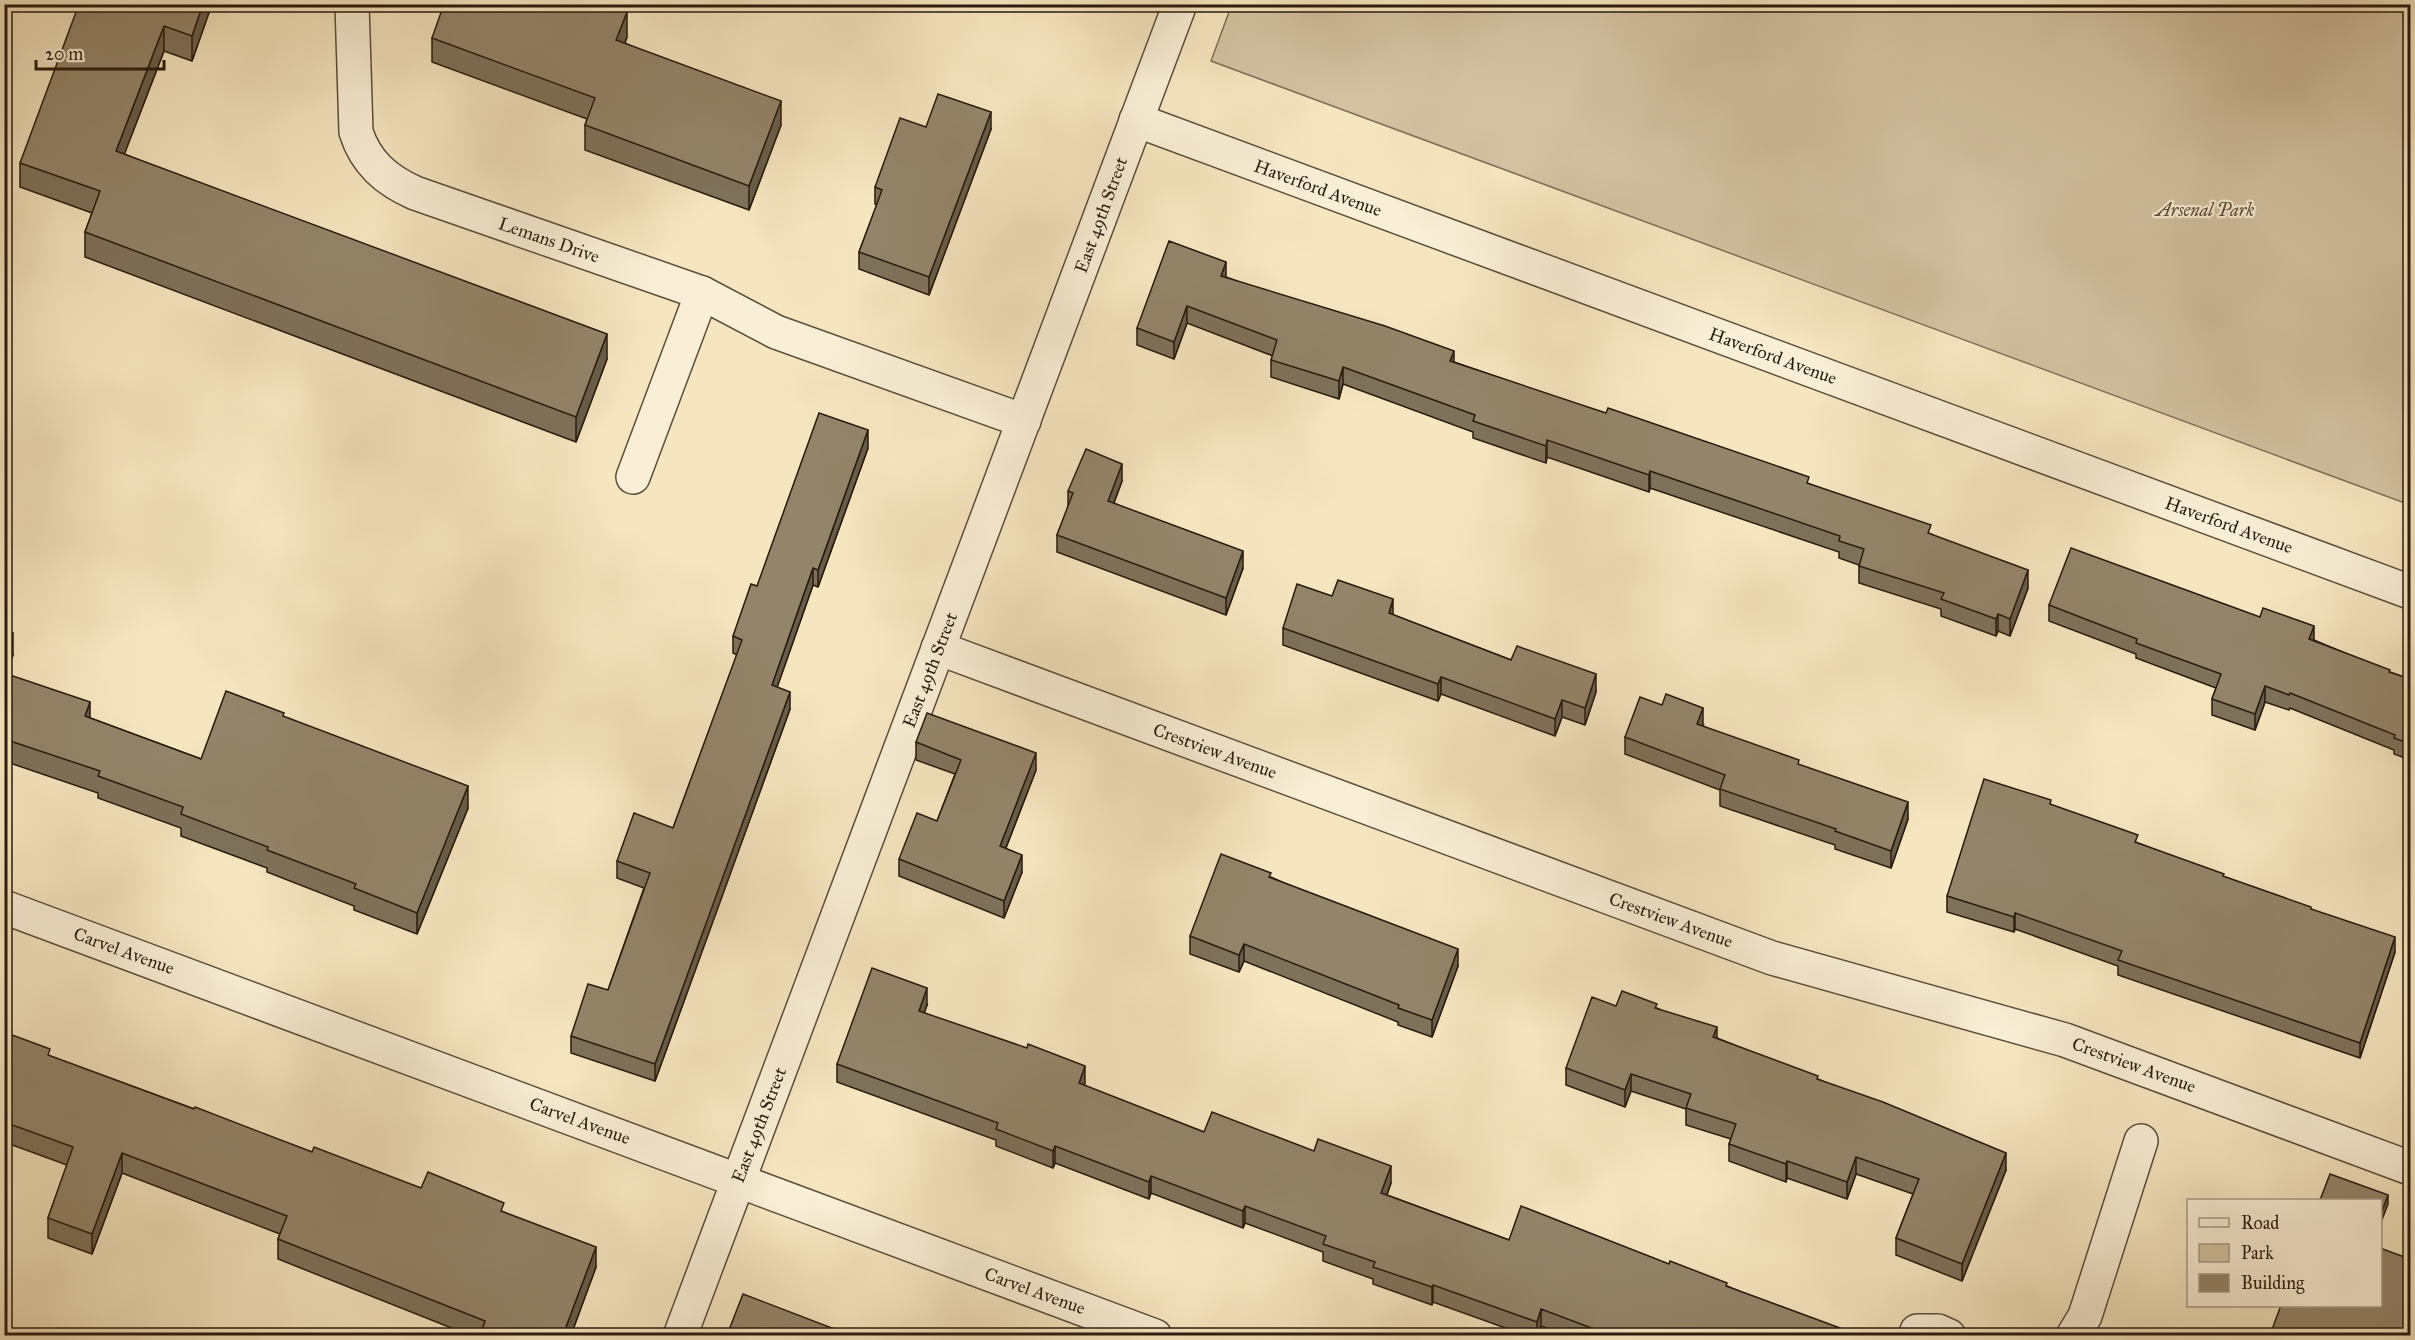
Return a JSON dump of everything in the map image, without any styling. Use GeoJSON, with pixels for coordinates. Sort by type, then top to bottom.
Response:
{"type":"FeatureCollection","features":[{"type":"Feature","properties":{"kind":"street","name":"Lemans Drive"},"geometry":{"type":"LineString","coordinates":[[352,4],[356,132],[363,150],[374,165],[389,179],[415,193],[702,293],[776,332],[1024,422]]}},
{"type":"Feature","properties":{"kind":"street","name":"East 49th Street"},"geometry":{"type":"LineString","coordinates":[[680,1335],[1180,4]]}},
{"type":"Feature","properties":{"kind":"street","name":"Haverford Avenue"},"geometry":{"type":"LineString","coordinates":[[1136,120],[2410,592]]}},
{"type":"Feature","properties":{"kind":"street"},"geometry":{"type":"LineString","coordinates":[[633,477],[702,293]]}},
{"type":"Feature","properties":{"kind":"street","name":"Crestview Avenue"},"geometry":{"type":"LineString","coordinates":[[938,648],[1772,958],[2065,1040],[2410,1168]]}},
{"type":"Feature","properties":{"kind":"street","name":"Carvel Avenue"},"geometry":{"type":"LineString","coordinates":[[4,907],[1155,1335]]}},
{"type":"Feature","properties":{"kind":"street"},"geometry":{"type":"LineString","coordinates":[[2073,1335],[2085,1316],[2141,1141]]}},
{"type":"Feature","properties":{"kind":"street"},"geometry":{"type":"LineString","coordinates":[[1916,1333],[1938,1331],[1948,1335]]}},
{"type":"Feature","properties":{"kind":"green space","name":"Arsenal Park"},"geometry":{"type":"Polygon","coordinates":[[[1232,4],[2410,5],[2410,505],[1211,61],[1232,4]]]}},
{"type":"Feature","properties":{"kind":"building"},"geometry":{"type":"Polygon","coordinates":[[[79,4],[103,4],[110,7],[110,4],[203,4],[192,36],[164,26],[116,151],[607,334],[576,417],[85,232],[100,191],[20,163],[79,4]]]}},
{"type":"Feature","properties":{"kind":"building"},"geometry":{"type":"Polygon","coordinates":[[[444,4],[606,4],[627,12],[616,40],[781,101],[749,186],[585,125],[595,98],[432,38],[444,4]]]}},
{"type":"Feature","properties":{"kind":"building"},"geometry":{"type":"Polygon","coordinates":[[[938,94],[991,112],[929,277],[859,252],[882,190],[875,187],[900,118],[926,127],[938,94]]]}},
{"type":"Feature","properties":{"kind":"building"},"geometry":{"type":"Polygon","coordinates":[[[1169,241],[1226,262],[1221,276],[1385,326],[1454,351],[1450,361],[1606,413],[1608,408],[1809,477],[1807,483],[1931,525],[1928,533],[2028,570],[2010,619],[1998,614],[1996,619],[1941,599],[1944,593],[1859,566],[1864,549],[1839,541],[1840,536],[1650,471],[1649,475],[1547,440],[1546,446],[1473,421],[1475,415],[1343,367],[1339,381],[1271,360],[1277,340],[1187,306],[1174,342],[1137,328],[1169,241]]]}},
{"type":"Feature","properties":{"kind":"building"},"geometry":{"type":"Polygon","coordinates":[[[819,413],[868,430],[818,570],[813,568],[772,685],[790,692],[655,1064],[571,1036],[588,984],[608,990],[650,873],[617,861],[634,813],[673,828],[742,640],[733,636],[751,584],[757,586],[819,413]]]}},
{"type":"Feature","properties":{"kind":"building"},"geometry":{"type":"Polygon","coordinates":[[[1086,449],[1122,464],[1108,501],[1243,551],[1226,598],[1057,535],[1073,493],[1068,491],[1086,449]]]}},
{"type":"Feature","properties":{"kind":"building"},"geometry":{"type":"Polygon","coordinates":[[[2071,548],[2260,617],[2263,608],[2314,626],[2309,639],[2410,679],[2410,744],[2394,738],[2395,735],[2290,693],[2289,695],[2265,686],[2255,714],[2212,699],[2221,674],[2136,643],[2137,639],[2049,605],[2071,548]]]}},
{"type":"Feature","properties":{"kind":"building"},"geometry":{"type":"Polygon","coordinates":[[[1338,580],[1393,599],[1389,613],[1511,660],[1517,646],[1596,674],[1585,708],[1562,700],[1555,719],[1441,677],[1438,684],[1283,628],[1297,584],[1332,596],[1338,580]]]}},
{"type":"Feature","properties":{"kind":"building"},"geometry":{"type":"Polygon","coordinates":[[[4,630],[13,633],[4,655],[4,630]]]}},
{"type":"Feature","properties":{"kind":"building"},"geometry":{"type":"Polygon","coordinates":[[[4,673],[90,702],[85,716],[201,759],[226,691],[284,713],[283,716],[468,786],[417,913],[354,888],[356,884],[267,850],[268,847],[181,814],[183,807],[98,776],[100,771],[4,739],[4,673]]]}},
{"type":"Feature","properties":{"kind":"building"},"geometry":{"type":"Polygon","coordinates":[[[1666,694],[1703,708],[1697,724],[1799,760],[1798,764],[1908,802],[1891,851],[1835,831],[1836,829],[1720,789],[1725,775],[1625,737],[1640,697],[1662,705],[1666,694]]]}},
{"type":"Feature","properties":{"kind":"building"},"geometry":{"type":"Polygon","coordinates":[[[927,713],[1036,753],[1000,846],[1022,855],[1004,901],[899,859],[917,813],[937,821],[961,760],[916,742],[927,713]]]}},
{"type":"Feature","properties":{"kind":"building"},"geometry":{"type":"Polygon","coordinates":[[[1984,779],[2051,800],[2050,804],[2138,835],[2135,842],[2224,874],[2223,876],[2395,937],[2360,1043],[2118,960],[2122,951],[2015,913],[2014,917],[1947,896],[1984,779]]]}},
{"type":"Feature","properties":{"kind":"building"},"geometry":{"type":"Polygon","coordinates":[[[1221,854],[1271,873],[1269,877],[1458,949],[1432,1020],[1244,944],[1239,955],[1190,936],[1221,854]]]}},
{"type":"Feature","properties":{"kind":"building"},"geometry":{"type":"Polygon","coordinates":[[[872,968],[927,988],[919,1011],[1027,1048],[1028,1044],[1085,1066],[1079,1083],[1204,1132],[1212,1112],[1314,1151],[1318,1139],[1391,1166],[1381,1193],[1509,1240],[1521,1206],[1669,1264],[1670,1261],[1727,1283],[1726,1286],[1840,1328],[1837,1335],[1610,1335],[1541,1309],[1537,1322],[1433,1285],[1432,1287],[1373,1267],[1375,1262],[1323,1244],[1326,1236],[1245,1206],[1243,1211],[1151,1176],[1149,1182],[1055,1146],[1053,1151],[996,1129],[998,1123],[837,1064],[872,968]]]}},
{"type":"Feature","properties":{"kind":"building"},"geometry":{"type":"Polygon","coordinates":[[[1622,991],[1657,1004],[1655,1008],[1717,1027],[1713,1037],[1818,1076],[1817,1079],[1883,1102],[2006,1153],[1962,1264],[1896,1238],[1919,1179],[1856,1157],[1847,1182],[1787,1161],[1786,1164],[1729,1144],[1736,1124],[1686,1108],[1691,1094],[1631,1074],[1625,1090],[1566,1068],[1592,997],[1616,1006],[1622,991]]]}},
{"type":"Feature","properties":{"kind":"building"},"geometry":{"type":"Polygon","coordinates":[[[4,1032],[50,1049],[48,1055],[194,1109],[195,1107],[312,1152],[314,1147],[421,1188],[428,1172],[504,1203],[501,1211],[596,1247],[563,1335],[480,1335],[485,1321],[278,1239],[287,1216],[122,1153],[92,1234],[48,1218],[73,1147],[4,1122],[4,1032]]]}},
{"type":"Feature","properties":{"kind":"building"},"geometry":{"type":"Polygon","coordinates":[[[2330,1174],[2388,1195],[2382,1211],[2382,1199],[2320,1199],[2330,1174]]]}},
{"type":"Feature","properties":{"kind":"building"},"geometry":{"type":"Polygon","coordinates":[[[2382,1249],[2410,1259],[2410,1335],[2270,1335],[2280,1307],[2382,1307],[2382,1249]]]}},
{"type":"Feature","properties":{"kind":"building"},"geometry":{"type":"Polygon","coordinates":[[[743,1294],[850,1335],[727,1335],[743,1294]]]}}]}
